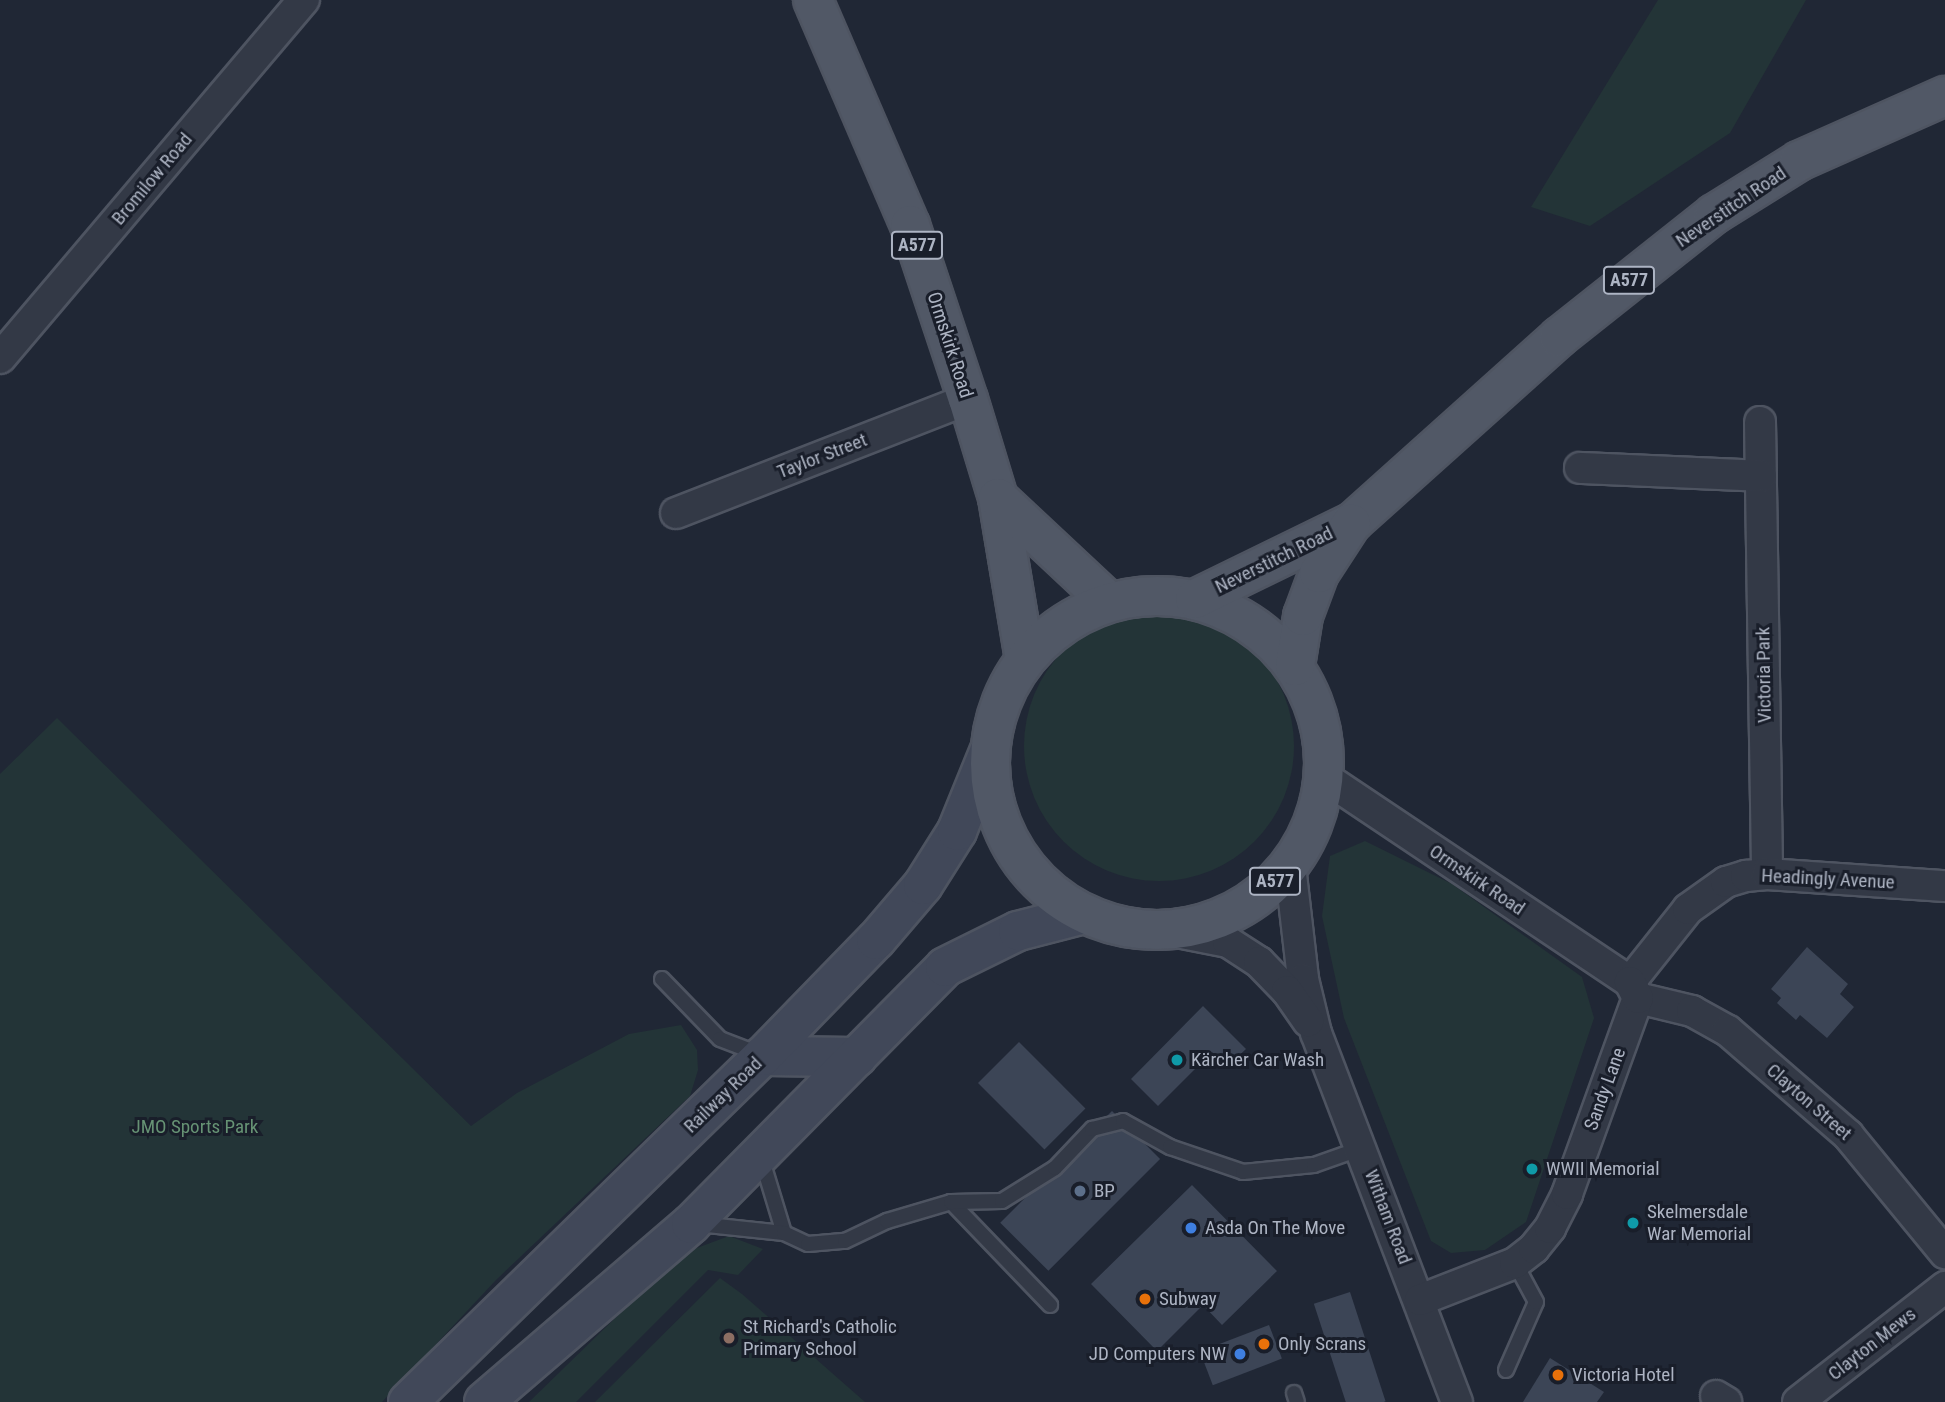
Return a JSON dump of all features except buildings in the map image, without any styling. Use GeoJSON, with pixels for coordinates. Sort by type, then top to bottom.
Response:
{"type":"FeatureCollection","features":[{"type":"Feature","properties":{"kind":"main road","name":"Ormskirk Road"},"geometry":{"type":"LineString","coordinates":[[813,0],[911,225],[968,399],[998,498],[1025,659]]}},
{"type":"Feature","properties":{"kind":"main road","name":"Neverstitch Road"},"geometry":{"type":"LineString","coordinates":[[1294,666],[1303,616],[1319,573],[1353,522],[1559,337],[1714,214],[1799,161],[1945,96]]}},
{"type":"Feature","properties":{"kind":"main road"},"geometry":{"type":"LineString","coordinates":[[998,498],[1109,602]]}},
{"type":"Feature","properties":{"kind":"main road","name":"Neverstitch Road"},"geometry":{"type":"LineString","coordinates":[[1195,599],[1353,522]]}},
{"type":"Feature","properties":{"kind":"main road","name":"A577"},"geometry":{"type":"LineString","coordinates":[[1152,595],[1195,599],[1233,613],[1267,636],[1294,666],[1313,701],[1323,738],[1324,778],[1313,825],[1290,866],[1257,898],[1217,920],[1172,931],[1127,928],[1084,914],[1043,886],[1012,848],[993,802],[989,752],[1000,703],[1025,659],[1062,624],[1109,602],[1152,595]]}},
{"type":"Feature","properties":{"kind":"main road","name":"Railway Road"},"geometry":{"type":"LineString","coordinates":[[408,1402],[764,1056],[876,940],[923,885],[957,831],[989,752]]}},
{"type":"Feature","properties":{"kind":"main road"},"geometry":{"type":"LineString","coordinates":[[484,1402],[691,1224],[945,967],[1018,931],[1084,914]]}},
{"type":"Feature","properties":{"kind":"main road"},"geometry":{"type":"LineString","coordinates":[[764,1056],[857,1057]]}},
{"type":"Feature","properties":{"kind":"street","name":"Bromilow Road"},"geometry":{"type":"LineString","coordinates":[[0,358],[304,0]]}},
{"type":"Feature","properties":{"kind":"street","name":"Taylor Street"},"geometry":{"type":"LineString","coordinates":[[676,513],[968,399]]}},
{"type":"Feature","properties":{"kind":"street","name":"Victoria Park"},"geometry":{"type":"LineString","coordinates":[[1760,422],[1767,874]]}},
{"type":"Feature","properties":{"kind":"street"},"geometry":{"type":"LineString","coordinates":[[1580,468],[1761,476]]}},
{"type":"Feature","properties":{"kind":"street","name":"Ormskirk Road"},"geometry":{"type":"LineString","coordinates":[[1324,778],[1634,990]]}},
{"type":"Feature","properties":{"kind":"street","name":"Witham Road"},"geometry":{"type":"LineString","coordinates":[[1290,866],[1303,979],[1316,1033],[1457,1402]]}},
{"type":"Feature","properties":{"kind":"street","name":"Headingly Avenue"},"geometry":{"type":"LineString","coordinates":[[1634,990],[1671,926],[1698,901],[1726,882],[1767,874],[1945,886]]}},
{"type":"Feature","properties":{"kind":"street","name":"Witham Road"},"geometry":{"type":"LineString","coordinates":[[1172,931],[1228,943],[1259,961],[1286,991],[1316,1033]]}},
{"type":"Feature","properties":{"kind":"street","name":"Clayton Street"},"geometry":{"type":"LineString","coordinates":[[1634,990],[1692,1012],[1728,1031],[1848,1135],[1945,1253]]}},
{"type":"Feature","properties":{"kind":"street","name":"Sandy Lane"},"geometry":{"type":"LineString","coordinates":[[1420,1300],[1515,1263],[1534,1248],[1550,1228],[1567,1195],[1634,990]]}},
{"type":"Feature","properties":{"kind":"street","name":"Clayton Mews"},"geometry":{"type":"LineString","coordinates":[[1798,1402],[1945,1287]]}},
{"type":"Feature","properties":{"kind":"lane"},"geometry":{"type":"LineString","coordinates":[[662,979],[720,1039],[764,1056]]}},
{"type":"Feature","properties":{"kind":"lane"},"geometry":{"type":"LineString","coordinates":[[691,1224],[783,1233],[808,1244],[845,1241],[887,1221],[951,1202],[1002,1201],[1055,1168],[1092,1129],[1124,1121],[1170,1147],[1243,1172],[1314,1165],[1362,1148]]}},
{"type":"Feature","properties":{"kind":"lane"},"geometry":{"type":"LineString","coordinates":[[760,1155],[783,1233]]}},
{"type":"Feature","properties":{"kind":"lane"},"geometry":{"type":"LineString","coordinates":[[951,1202],[1050,1305]]}},
{"type":"Feature","properties":{"kind":"lane"},"geometry":{"type":"LineString","coordinates":[[1506,1370],[1536,1302],[1515,1263]]}},
{"type":"Feature","properties":{"kind":"green space"},"geometry":{"type":"Polygon","coordinates":[[[1658,0],[1806,0],[1730,133],[1590,226],[1531,207],[1658,0]]]}},
{"type":"Feature","properties":{"kind":"green space"},"geometry":{"type":"Polygon","coordinates":[[[1172,611],[1211,621],[1234,633],[1255,650],[1272,671],[1284,694],[1292,720],[1292,772],[1284,798],[1272,821],[1255,842],[1234,859],[1211,871],[1172,881],[1146,881],[1107,871],[1095,865],[1073,851],[1054,832],[1034,798],[1026,772],[1024,733],[1034,694],[1040,682],[1054,660],[1073,641],[1107,621],[1133,613],[1172,611]]]}},
{"type":"Feature","properties":{"kind":"green space","name":"JMO Sports Park"},"geometry":{"type":"Polygon","coordinates":[[[57,718],[471,1126],[517,1093],[629,1034],[681,1025],[697,1050],[698,1070],[690,1096],[496,1280],[382,1402],[0,1402],[0,774],[57,718]]]}},
{"type":"Feature","properties":{"kind":"green space"},"geometry":{"type":"Polygon","coordinates":[[[1365,841],[1452,884],[1582,977],[1594,1018],[1526,1222],[1485,1250],[1451,1253],[1431,1241],[1344,1018],[1322,916],[1330,856],[1365,841]]]}},
{"type":"Feature","properties":{"kind":"green space"},"geometry":{"type":"Polygon","coordinates":[[[729,1236],[763,1249],[738,1275],[708,1270],[576,1402],[529,1402],[681,1254],[729,1236]]]}},
{"type":"Feature","properties":{"kind":"green space","name":"St Richard's Catholic Primary School"},"geometry":{"type":"Polygon","coordinates":[[[720,1278],[742,1294],[865,1402],[595,1402],[720,1278]]]}},
{"type":"Feature","properties":{"kind":"place","name":"Kärcher Car Wash"},"geometry":{"type":"Point","coordinates":[1177,1060]}},
{"type":"Feature","properties":{"kind":"place","name":"WWII Memorial"},"geometry":{"type":"Point","coordinates":[1532,1169]}},
{"type":"Feature","properties":{"kind":"place","name":"BP"},"geometry":{"type":"Point","coordinates":[1080,1191]}},
{"type":"Feature","properties":{"kind":"place","name":"Skelmersdale War Memorial"},"geometry":{"type":"Point","coordinates":[1633,1223]}},
{"type":"Feature","properties":{"kind":"place","name":"Asda On The Move"},"geometry":{"type":"Point","coordinates":[1191,1228]}},
{"type":"Feature","properties":{"kind":"place","name":"Subway"},"geometry":{"type":"Point","coordinates":[1145,1299]}},
{"type":"Feature","properties":{"kind":"place","name":"St Richard's Catholic Primary School"},"geometry":{"type":"Point","coordinates":[729,1338]}},
{"type":"Feature","properties":{"kind":"place","name":"Only Scrans"},"geometry":{"type":"Point","coordinates":[1264,1344]}},
{"type":"Feature","properties":{"kind":"place","name":"JD Computers NW"},"geometry":{"type":"Point","coordinates":[1240,1354]}},
{"type":"Feature","properties":{"kind":"place","name":"Victoria Hotel"},"geometry":{"type":"Point","coordinates":[1558,1375]}}]}
